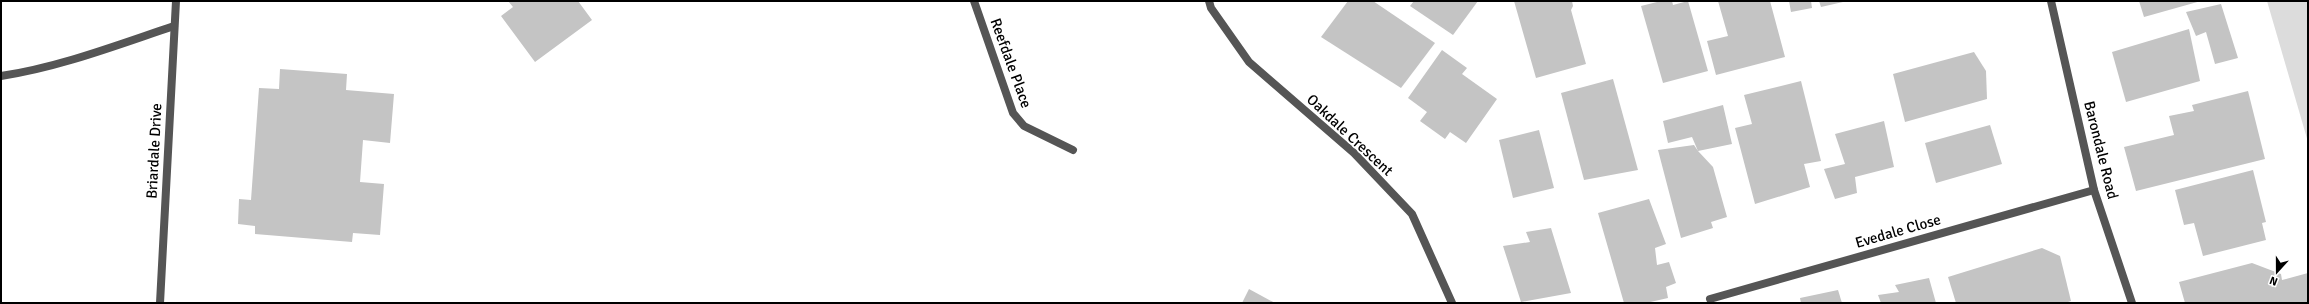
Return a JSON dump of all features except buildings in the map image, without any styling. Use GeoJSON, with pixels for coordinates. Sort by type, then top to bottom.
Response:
{"type":"FeatureCollection","features":[{"type":"Feature","properties":{"kind":"street","name":"Briardale Drive"},"geometry":{"type":"LineString","coordinates":[[160,303],[176,1]]}},
{"type":"Feature","properties":{"kind":"street","name":"Reefdale Place"},"geometry":{"type":"LineString","coordinates":[[974,1],[1013,113],[1024,126],[1073,150]]}},
{"type":"Feature","properties":{"kind":"street","name":"Oakdale Crescent"},"geometry":{"type":"LineString","coordinates":[[1209,1],[1211,8],[1249,62],[1354,154],[1412,214],[1452,303]]}},
{"type":"Feature","properties":{"kind":"street","name":"Barondale Road"},"geometry":{"type":"LineString","coordinates":[[2051,1],[2094,190],[2132,303]]}},
{"type":"Feature","properties":{"kind":"street"},"geometry":{"type":"LineString","coordinates":[[1,76],[31,71],[174,26]]}},
{"type":"Feature","properties":{"kind":"street","name":"Evedale Close"},"geometry":{"type":"LineString","coordinates":[[1710,299],[2094,190]]}},
{"type":"Feature","properties":{"kind":"shaded area"},"geometry":{"type":"Polygon","coordinates":[[[2267,1],[2308,1],[2308,142],[2267,1]]]}}]}
